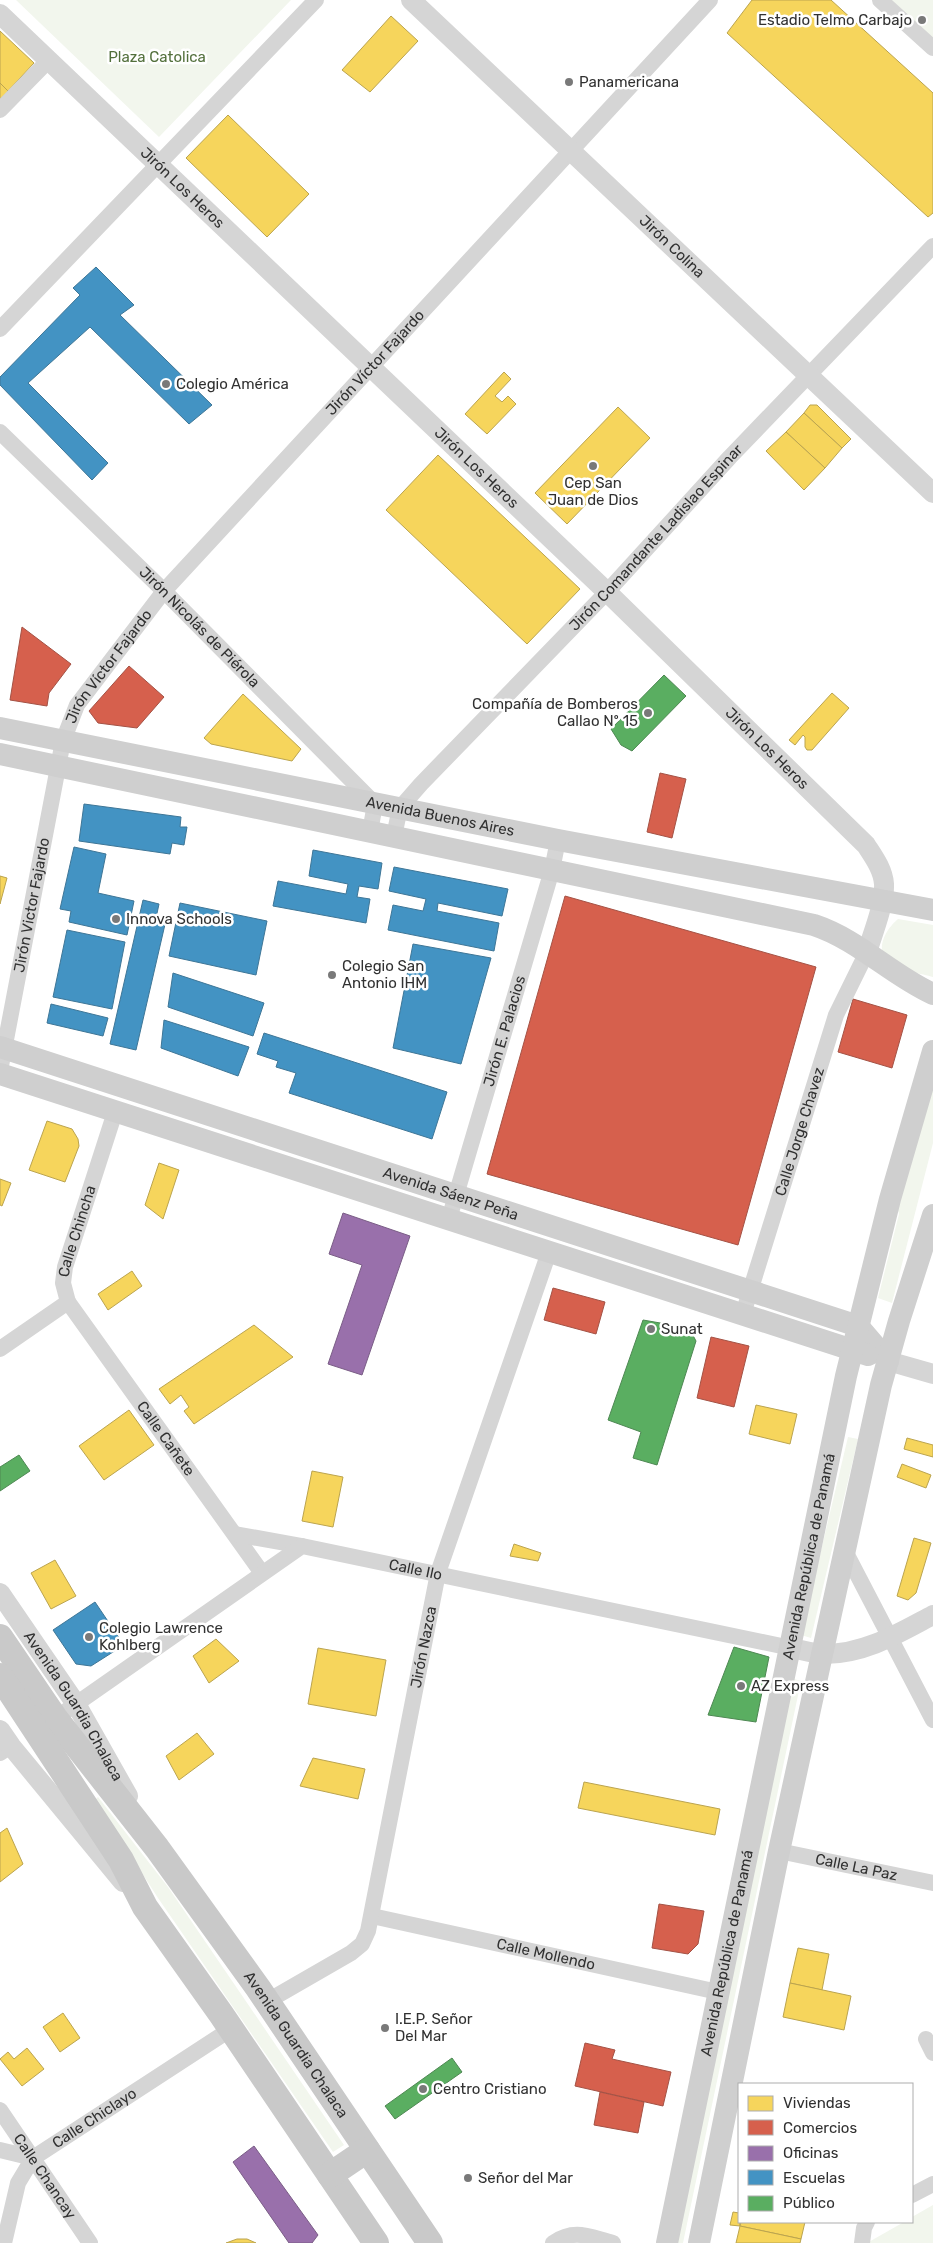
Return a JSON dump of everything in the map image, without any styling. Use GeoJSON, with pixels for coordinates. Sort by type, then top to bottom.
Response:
{"type":"FeatureCollection","features":[{"type":"Feature","properties":{"kind":"main road","name":"Avenida Buenos Aires"},"geometry":{"type":"LineString","coordinates":[[0,728],[558,840],[881,902],[933,910]]}},
{"type":"Feature","properties":{"kind":"main road","name":"Avenida Buenos Aires"},"geometry":{"type":"LineString","coordinates":[[0,754],[814,925],[830,930],[867,952],[920,988],[933,994]]}},
{"type":"Feature","properties":{"kind":"main road","name":"Avenida Sáenz Peña"},"geometry":{"type":"LineString","coordinates":[[2,1047],[858,1326]]}},
{"type":"Feature","properties":{"kind":"main road","name":"Avenida República de Panamá"},"geometry":{"type":"LineString","coordinates":[[666,2243],[858,1326],[890,1199],[933,1051]]}},
{"type":"Feature","properties":{"kind":"main road","name":"Avenida Sáenz Peña"},"geometry":{"type":"LineString","coordinates":[[0,1074],[888,1361]]}},
{"type":"Feature","properties":{"kind":"main road","name":"Avenida República de Panamá"},"geometry":{"type":"LineString","coordinates":[[698,2243],[779,1851],[888,1361],[933,1215]]}},
{"type":"Feature","properties":{"kind":"main road"},"geometry":{"type":"LineString","coordinates":[[858,1326],[888,1361]]}},
{"type":"Feature","properties":{"kind":"main road","name":"Avenida Guardia Chalaca"},"geometry":{"type":"LineString","coordinates":[[0,1636],[66,1711],[157,1848],[266,2002],[430,2243]]}},
{"type":"Feature","properties":{"kind":"main road"},"geometry":{"type":"LineString","coordinates":[[0,1676],[121,1860],[145,1908],[231,2029],[376,2243]]}},
{"type":"Feature","properties":{"kind":"main road"},"geometry":{"type":"LineString","coordinates":[[330,2175],[367,2150]]}},
{"type":"Feature","properties":{"kind":"street"},"geometry":{"type":"LineString","coordinates":[[0,328],[316,0]]}},
{"type":"Feature","properties":{"kind":"street","name":"Jirón Colina"},"geometry":{"type":"LineString","coordinates":[[411,0],[933,493]]}},
{"type":"Feature","properties":{"kind":"street","name":"Jirón Víctor Fajardo"},"geometry":{"type":"LineString","coordinates":[[63,741],[77,705],[164,591],[710,0]]}},
{"type":"Feature","properties":{"kind":"street"},"geometry":{"type":"LineString","coordinates":[[880,0],[933,48]]}},
{"type":"Feature","properties":{"kind":"street","name":"Jirón Los Heros"},"geometry":{"type":"LineString","coordinates":[[0,14],[607,592],[866,845],[879,866],[884,884],[867,952]]}},
{"type":"Feature","properties":{"kind":"street"},"geometry":{"type":"LineString","coordinates":[[0,110],[49,60]]}},
{"type":"Feature","properties":{"kind":"street","name":"Jirón Comandante Ladislao Espinar"},"geometry":{"type":"LineString","coordinates":[[400,808],[607,592],[808,375],[933,246]]}},
{"type":"Feature","properties":{"kind":"street","name":"Jirón Nicolás de Piérola"},"geometry":{"type":"LineString","coordinates":[[0,432],[164,591],[375,804]]}},
{"type":"Feature","properties":{"kind":"street","name":"Jirón Victor Fajardo"},"geometry":{"type":"LineString","coordinates":[[0,1070],[2,1047],[63,741]]}},
{"type":"Feature","properties":{"kind":"street"},"geometry":{"type":"LineString","coordinates":[[370,832],[375,804]]}},
{"type":"Feature","properties":{"kind":"street"},"geometry":{"type":"LineString","coordinates":[[394,836],[400,808]]}},
{"type":"Feature","properties":{"kind":"street","name":"Jirón E. Palacios"},"geometry":{"type":"LineString","coordinates":[[448,1219],[552,870],[558,840]]}},
{"type":"Feature","properties":{"kind":"street","name":"Calle Jorge Chavez"},"geometry":{"type":"LineString","coordinates":[[743,1314],[836,1015],[867,952]]}},
{"type":"Feature","properties":{"kind":"street","name":"Calle Chincha"},"geometry":{"type":"LineString","coordinates":[[0,1349],[68,1302],[63,1283],[65,1267],[115,1112]]}},
{"type":"Feature","properties":{"kind":"street","name":"Jirón Nazca"},"geometry":{"type":"LineString","coordinates":[[266,2002],[351,1953],[362,1944],[372,1916],[438,1573],[550,1252]]}},
{"type":"Feature","properties":{"kind":"street","name":"Calle Cañete"},"geometry":{"type":"LineString","coordinates":[[68,1302],[262,1574]]}},
{"type":"Feature","properties":{"kind":"street","name":"Avenida Sáenz Peña"},"geometry":{"type":"LineString","coordinates":[[888,1361],[933,1374]]}},
{"type":"Feature","properties":{"kind":"street","name":"Calle Ilo"},"geometry":{"type":"LineString","coordinates":[[235,1534],[438,1573],[824,1654],[857,1651],[890,1638],[933,1615]]}},
{"type":"Feature","properties":{"kind":"street"},"geometry":{"type":"LineString","coordinates":[[66,1711],[302,1546]]}},
{"type":"Feature","properties":{"kind":"street"},"geometry":{"type":"LineString","coordinates":[[846,1553],[933,1720]]}},
{"type":"Feature","properties":{"kind":"street","name":"Avenida Guardia Chalaca"},"geometry":{"type":"LineString","coordinates":[[0,1592],[66,1711]]}},
{"type":"Feature","properties":{"kind":"street"},"geometry":{"type":"LineString","coordinates":[[4,1743],[145,1908]]}},
{"type":"Feature","properties":{"kind":"street","name":"Calle La Paz"},"geometry":{"type":"LineString","coordinates":[[779,1851],[933,1883]]}},
{"type":"Feature","properties":{"kind":"street","name":"Calle Mollendo"},"geometry":{"type":"LineString","coordinates":[[372,1916],[718,1992]]}},
{"type":"Feature","properties":{"kind":"street","name":"Calle Chiclayo"},"geometry":{"type":"LineString","coordinates":[[4,2243],[18,2183],[32,2158],[231,2029]]}},
{"type":"Feature","properties":{"kind":"street","name":"Calle Chancay"},"geometry":{"type":"LineString","coordinates":[[0,2110],[90,2243]]}},
{"type":"Feature","properties":{"kind":"street"},"geometry":{"type":"LineString","coordinates":[[0,2150],[32,2158]]}},
{"type":"Feature","properties":{"kind":"street"},"geometry":{"type":"LineString","coordinates":[[913,2194],[933,2184]]}},
{"type":"Feature","properties":{"kind":"street"},"geometry":{"type":"LineString","coordinates":[[553,2243],[576,2233],[613,2243]]}},
{"type":"Feature","properties":{"kind":"green space","name":"Plaza Catolica"},"geometry":{"type":"Polygon","coordinates":[[[16,0],[291,0],[159,137],[16,0]]]}},
{"type":"Feature","properties":{"kind":"green space","name":"Estadio Telmo Carbajo"},"geometry":{"type":"Polygon","coordinates":[[[888,0],[933,0],[933,40],[888,0]]]}},
{"type":"Feature","properties":{"kind":"green space"},"geometry":{"type":"Polygon","coordinates":[[[898,919],[933,925],[933,977],[895,967],[886,959],[882,947],[883,941],[889,929],[898,919]]]}},
{"type":"Feature","properties":{"kind":"green space"},"geometry":{"type":"Polygon","coordinates":[[[933,1055],[933,1143],[892,1303],[878,1298],[899,1214],[894,1195],[933,1055]]]}},
{"type":"Feature","properties":{"kind":"green space"},"geometry":{"type":"Polygon","coordinates":[[[848,1437],[858,1439],[811,1638],[801,1635],[848,1437]]]}},
{"type":"Feature","properties":{"kind":"green space"},"geometry":{"type":"Polygon","coordinates":[[[791,1678],[801,1681],[683,2243],[670,2243],[791,1678]]]}},
{"type":"Feature","properties":{"kind":"green space"},"geometry":{"type":"Polygon","coordinates":[[[98,1797],[168,1887],[344,2145],[333,2152],[158,1898],[95,1800],[98,1797]]]}},
{"type":"Feature","properties":{"kind":"green space"},"geometry":{"type":"Polygon","coordinates":[[[933,2205],[933,2243],[867,2243],[902,2223],[913,2223],[913,2216],[933,2205]]]}},
{"type":"Feature","properties":{"kind":"building: Viviendas"},"geometry":{"type":"Polygon","coordinates":[[[752,0],[831,0],[933,93],[933,213],[928,217],[727,33],[752,0]]]}},
{"type":"Feature","properties":{"kind":"building: Viviendas"},"geometry":{"type":"Polygon","coordinates":[[[391,16],[418,41],[370,92],[342,70],[391,16]]]}},
{"type":"Feature","properties":{"kind":"building: Viviendas"},"geometry":{"type":"Polygon","coordinates":[[[0,31],[34,63],[8,91],[0,83],[0,31]]]}},
{"type":"Feature","properties":{"kind":"building: Viviendas"},"geometry":{"type":"Polygon","coordinates":[[[0,83],[8,91],[0,99],[0,83]]]}},
{"type":"Feature","properties":{"kind":"building: Viviendas"},"geometry":{"type":"Polygon","coordinates":[[[228,115],[309,194],[267,237],[186,158],[228,115]]]}},
{"type":"Feature","properties":{"kind":"building: Viviendas"},"geometry":{"type":"Polygon","coordinates":[[[504,372],[511,379],[495,396],[502,402],[508,396],[516,404],[487,434],[465,414],[504,372]]]}},
{"type":"Feature","properties":{"kind":"building: Viviendas"},"geometry":{"type":"Polygon","coordinates":[[[810,405],[817,405],[851,439],[842,448],[804,413],[810,405]]]}},
{"type":"Feature","properties":{"kind":"building: Viviendas","name":"Cep San Juan de Dios"},"geometry":{"type":"Polygon","coordinates":[[[618,407],[650,438],[567,524],[535,493],[618,407]]]}},
{"type":"Feature","properties":{"kind":"building: Viviendas"},"geometry":{"type":"Polygon","coordinates":[[[804,413],[842,448],[825,468],[786,432],[804,413]]]}},
{"type":"Feature","properties":{"kind":"building: Viviendas"},"geometry":{"type":"Polygon","coordinates":[[[786,432],[825,468],[804,490],[766,451],[786,432]]]}},
{"type":"Feature","properties":{"kind":"building: Viviendas"},"geometry":{"type":"Polygon","coordinates":[[[438,455],[580,589],[527,644],[386,510],[438,455]]]}},
{"type":"Feature","properties":{"kind":"building: Viviendas"},"geometry":{"type":"Polygon","coordinates":[[[832,693],[849,708],[812,750],[807,750],[805,747],[805,737],[803,735],[795,745],[789,740],[832,693]]]}},
{"type":"Feature","properties":{"kind":"building: Viviendas"},"geometry":{"type":"Polygon","coordinates":[[[243,694],[301,749],[292,761],[211,744],[204,738],[243,694]]]}},
{"type":"Feature","properties":{"kind":"building: Viviendas"},"geometry":{"type":"Polygon","coordinates":[[[0,876],[7,878],[0,904],[0,876]]]}},
{"type":"Feature","properties":{"kind":"building: Viviendas"},"geometry":{"type":"Polygon","coordinates":[[[47,1121],[72,1129],[78,1139],[79,1146],[65,1182],[29,1170],[47,1121]]]}},
{"type":"Feature","properties":{"kind":"building: Viviendas"},"geometry":{"type":"Polygon","coordinates":[[[159,1163],[179,1170],[163,1219],[145,1205],[159,1163]]]}},
{"type":"Feature","properties":{"kind":"building: Viviendas"},"geometry":{"type":"Polygon","coordinates":[[[0,1179],[11,1183],[2,1206],[0,1205],[0,1179]]]}},
{"type":"Feature","properties":{"kind":"building: Viviendas"},"geometry":{"type":"Polygon","coordinates":[[[132,1271],[142,1286],[108,1310],[98,1294],[132,1271]]]}},
{"type":"Feature","properties":{"kind":"building: Viviendas"},"geometry":{"type":"Polygon","coordinates":[[[254,1325],[293,1357],[194,1424],[184,1411],[189,1407],[181,1395],[170,1404],[159,1389],[254,1325]]]}},
{"type":"Feature","properties":{"kind":"building: Viviendas"},"geometry":{"type":"Polygon","coordinates":[[[756,1405],[797,1414],[790,1444],[749,1434],[756,1405]]]}},
{"type":"Feature","properties":{"kind":"building: Viviendas"},"geometry":{"type":"Polygon","coordinates":[[[129,1410],[154,1445],[104,1480],[79,1446],[129,1410]]]}},
{"type":"Feature","properties":{"kind":"building: Viviendas"},"geometry":{"type":"Polygon","coordinates":[[[907,1438],[933,1445],[933,1457],[904,1449],[907,1438]]]}},
{"type":"Feature","properties":{"kind":"building: Viviendas"},"geometry":{"type":"Polygon","coordinates":[[[902,1464],[931,1475],[926,1488],[897,1477],[902,1464]]]}},
{"type":"Feature","properties":{"kind":"building: Viviendas"},"geometry":{"type":"Polygon","coordinates":[[[312,1471],[343,1477],[333,1527],[302,1521],[312,1471]]]}},
{"type":"Feature","properties":{"kind":"building: Viviendas"},"geometry":{"type":"Polygon","coordinates":[[[914,1538],[931,1543],[916,1593],[908,1600],[897,1596],[914,1538]]]}},
{"type":"Feature","properties":{"kind":"building: Viviendas"},"geometry":{"type":"Polygon","coordinates":[[[514,1544],[541,1553],[538,1561],[510,1556],[514,1544]]]}},
{"type":"Feature","properties":{"kind":"building: Viviendas"},"geometry":{"type":"Polygon","coordinates":[[[55,1560],[76,1596],[51,1609],[31,1573],[55,1560]]]}},
{"type":"Feature","properties":{"kind":"building: Viviendas"},"geometry":{"type":"Polygon","coordinates":[[[216,1639],[239,1661],[209,1683],[193,1656],[216,1639]]]}},
{"type":"Feature","properties":{"kind":"building: Viviendas"},"geometry":{"type":"Polygon","coordinates":[[[318,1648],[386,1660],[376,1716],[308,1704],[318,1648]]]}},
{"type":"Feature","properties":{"kind":"building: Viviendas"},"geometry":{"type":"Polygon","coordinates":[[[197,1733],[214,1754],[179,1780],[166,1756],[197,1733]]]}},
{"type":"Feature","properties":{"kind":"building: Viviendas"},"geometry":{"type":"Polygon","coordinates":[[[313,1758],[365,1769],[358,1799],[300,1786],[313,1758]]]}},
{"type":"Feature","properties":{"kind":"building: Viviendas"},"geometry":{"type":"Polygon","coordinates":[[[584,1782],[720,1809],[715,1835],[578,1808],[584,1782]]]}},
{"type":"Feature","properties":{"kind":"building: Viviendas"},"geometry":{"type":"Polygon","coordinates":[[[7,1828],[23,1864],[0,1882],[0,1833],[7,1828]]]}},
{"type":"Feature","properties":{"kind":"building: Viviendas"},"geometry":{"type":"Polygon","coordinates":[[[798,1948],[829,1954],[822,1990],[790,1983],[798,1948]]]}},
{"type":"Feature","properties":{"kind":"building: Viviendas"},"geometry":{"type":"Polygon","coordinates":[[[790,1983],[851,1996],[844,2030],[783,2017],[790,1983]]]}},
{"type":"Feature","properties":{"kind":"building: Viviendas"},"geometry":{"type":"Polygon","coordinates":[[[63,2013],[80,2038],[60,2052],[43,2027],[63,2013]]]}},
{"type":"Feature","properties":{"kind":"building: Viviendas"},"geometry":{"type":"Polygon","coordinates":[[[27,2048],[44,2069],[22,2086],[0,2059],[8,2052],[14,2059],[27,2048]]]}},
{"type":"Feature","properties":{"kind":"building: Viviendas"},"geometry":{"type":"Polygon","coordinates":[[[733,2212],[738,2213],[738,2223],[740,2226],[730,2225],[733,2212]]]}},
{"type":"Feature","properties":{"kind":"building: Viviendas"},"geometry":{"type":"Polygon","coordinates":[[[741,2223],[805,2223],[801,2239],[740,2226],[741,2223]]]}},
{"type":"Feature","properties":{"kind":"building: Viviendas"},"geometry":{"type":"Polygon","coordinates":[[[740,2226],[801,2239],[800,2243],[736,2243],[740,2226]]]}},
{"type":"Feature","properties":{"kind":"building: Viviendas"},"geometry":{"type":"Polygon","coordinates":[[[237,2239],[247,2239],[256,2243],[226,2243],[237,2239]]]}},
{"type":"Feature","properties":{"kind":"building: Comercios"},"geometry":{"type":"Polygon","coordinates":[[[22,627],[71,664],[49,693],[47,706],[10,700],[22,627]]]}},
{"type":"Feature","properties":{"kind":"building: Comercios"},"geometry":{"type":"Polygon","coordinates":[[[129,666],[164,697],[137,728],[98,723],[89,711],[129,666]]]}},
{"type":"Feature","properties":{"kind":"building: Comercios"},"geometry":{"type":"Polygon","coordinates":[[[660,773],[686,779],[672,838],[647,832],[660,773]]]}},
{"type":"Feature","properties":{"kind":"building: Comercios"},"geometry":{"type":"Polygon","coordinates":[[[565,896],[816,967],[738,1245],[487,1174],[565,896]]]}},
{"type":"Feature","properties":{"kind":"building: Comercios"},"geometry":{"type":"Polygon","coordinates":[[[853,999],[907,1015],[892,1068],[838,1052],[853,999]]]}},
{"type":"Feature","properties":{"kind":"building: Comercios"},"geometry":{"type":"Polygon","coordinates":[[[553,1288],[605,1302],[596,1334],[544,1320],[553,1288]]]}},
{"type":"Feature","properties":{"kind":"building: Comercios"},"geometry":{"type":"Polygon","coordinates":[[[711,1337],[749,1346],[734,1407],[697,1398],[711,1337]]]}},
{"type":"Feature","properties":{"kind":"building: Comercios"},"geometry":{"type":"Polygon","coordinates":[[[659,1904],[704,1911],[698,1944],[688,1954],[652,1948],[659,1904]]]}},
{"type":"Feature","properties":{"kind":"building: Comercios"},"geometry":{"type":"Polygon","coordinates":[[[585,2043],[615,2050],[612,2059],[671,2072],[663,2106],[575,2086],[585,2043]]]}},
{"type":"Feature","properties":{"kind":"building: Comercios"},"geometry":{"type":"Polygon","coordinates":[[[600,2092],[644,2102],[638,2133],[594,2125],[600,2092]]]}},
{"type":"Feature","properties":{"kind":"building: Oficinas"},"geometry":{"type":"Polygon","coordinates":[[[343,1213],[410,1236],[362,1375],[328,1364],[362,1265],[329,1254],[343,1213]]]}},
{"type":"Feature","properties":{"kind":"building: Oficinas"},"geometry":{"type":"Polygon","coordinates":[[[254,2146],[318,2235],[312,2243],[289,2243],[233,2162],[254,2146]]]}},
{"type":"Feature","properties":{"kind":"building: Escuelas"},"geometry":{"type":"Polygon","coordinates":[[[96,267],[134,305],[120,315],[212,405],[189,424],[90,327],[28,383],[108,463],[92,480],[0,385],[0,377],[80,295],[73,288],[96,267]]]}},
{"type":"Feature","properties":{"kind":"building: Escuelas"},"geometry":{"type":"Polygon","coordinates":[[[84,804],[181,817],[180,827],[187,827],[184,845],[172,843],[170,854],[79,841],[84,804]]]}},
{"type":"Feature","properties":{"kind":"building: Escuelas"},"geometry":{"type":"Polygon","coordinates":[[[74,847],[106,854],[98,893],[134,901],[127,935],[69,922],[71,911],[60,909],[74,847]]]}},
{"type":"Feature","properties":{"kind":"building: Escuelas"},"geometry":{"type":"Polygon","coordinates":[[[313,850],[382,863],[378,889],[359,886],[357,897],[370,899],[366,923],[273,906],[278,881],[346,894],[348,884],[309,876],[313,850]]]}},
{"type":"Feature","properties":{"kind":"building: Escuelas"},"geometry":{"type":"Polygon","coordinates":[[[394,867],[508,889],[502,916],[438,903],[437,911],[499,923],[494,951],[388,930],[393,905],[423,911],[426,899],[389,891],[394,867]]]}},
{"type":"Feature","properties":{"kind":"building: Escuelas"},"geometry":{"type":"Polygon","coordinates":[[[143,900],[159,904],[156,918],[166,920],[136,1050],[110,1044],[143,900]]]}},
{"type":"Feature","properties":{"kind":"building: Escuelas"},"geometry":{"type":"Polygon","coordinates":[[[180,903],[267,921],[256,975],[169,956],[180,903]]]}},
{"type":"Feature","properties":{"kind":"building: Escuelas"},"geometry":{"type":"Polygon","coordinates":[[[67,930],[125,942],[112,1009],[53,997],[67,930]]]}},
{"type":"Feature","properties":{"kind":"building: Escuelas"},"geometry":{"type":"Polygon","coordinates":[[[413,944],[491,958],[461,1064],[393,1048],[413,944]]]}},
{"type":"Feature","properties":{"kind":"building: Escuelas"},"geometry":{"type":"Polygon","coordinates":[[[173,973],[264,1003],[253,1036],[168,1007],[173,973]]]}},
{"type":"Feature","properties":{"kind":"building: Escuelas"},"geometry":{"type":"Polygon","coordinates":[[[51,1004],[108,1018],[103,1036],[47,1023],[51,1004]]]}},
{"type":"Feature","properties":{"kind":"building: Escuelas"},"geometry":{"type":"Polygon","coordinates":[[[164,1020],[249,1047],[238,1076],[161,1048],[164,1020]]]}},
{"type":"Feature","properties":{"kind":"building: Escuelas"},"geometry":{"type":"Polygon","coordinates":[[[264,1033],[447,1092],[432,1139],[289,1093],[296,1073],[276,1067],[278,1061],[257,1054],[264,1033]]]}},
{"type":"Feature","properties":{"kind":"building: Escuelas","name":"Colegio Lawrence Kohlberg"},"geometry":{"type":"Polygon","coordinates":[[[95,1602],[124,1645],[91,1666],[76,1664],[53,1630],[95,1602]]]}},
{"type":"Feature","properties":{"kind":"building: Público","name":"Compañía de Bomberos Callao Nº 15"},"geometry":{"type":"Polygon","coordinates":[[[664,675],[686,696],[632,751],[621,745],[611,729],[664,675]]]}},
{"type":"Feature","properties":{"kind":"building: Público"},"geometry":{"type":"Polygon","coordinates":[[[643,1320],[689,1328],[696,1341],[657,1465],[633,1458],[641,1432],[608,1420],[643,1320]]]}},
{"type":"Feature","properties":{"kind":"building: Público"},"geometry":{"type":"Polygon","coordinates":[[[19,1455],[30,1471],[0,1491],[0,1467],[19,1455]]]}},
{"type":"Feature","properties":{"kind":"building: Público","name":"AZ Express"},"geometry":{"type":"Polygon","coordinates":[[[734,1647],[769,1657],[756,1722],[708,1715],[734,1647]]]}},
{"type":"Feature","properties":{"kind":"building: Público","name":"Centro Cristiano"},"geometry":{"type":"Polygon","coordinates":[[[452,2058],[462,2072],[395,2119],[385,2106],[452,2058]]]}},
{"type":"Feature","properties":{"kind":"place","name":"Estadio Telmo Carbajo"},"geometry":{"type":"Point","coordinates":[922,20]}},
{"type":"Feature","properties":{"kind":"place","name":"Panamericana"},"geometry":{"type":"Point","coordinates":[569,82]}},
{"type":"Feature","properties":{"kind":"place","name":"Colegio América"},"geometry":{"type":"Point","coordinates":[166,384]}},
{"type":"Feature","properties":{"kind":"place","name":"Cep San Juan de Dios"},"geometry":{"type":"Point","coordinates":[593,466]}},
{"type":"Feature","properties":{"kind":"place","name":"Compañía de Bomberos Callao Nº 15"},"geometry":{"type":"Point","coordinates":[648,713]}},
{"type":"Feature","properties":{"kind":"place","name":"Innova Schools"},"geometry":{"type":"Point","coordinates":[116,919]}},
{"type":"Feature","properties":{"kind":"place","name":"Colegio San Antonio IHM"},"geometry":{"type":"Point","coordinates":[332,975]}},
{"type":"Feature","properties":{"kind":"place","name":"Sunat"},"geometry":{"type":"Point","coordinates":[651,1329]}},
{"type":"Feature","properties":{"kind":"place","name":"Colegio Lawrence Kohlberg"},"geometry":{"type":"Point","coordinates":[89,1637]}},
{"type":"Feature","properties":{"kind":"place","name":"AZ Express"},"geometry":{"type":"Point","coordinates":[741,1686]}},
{"type":"Feature","properties":{"kind":"place","name":"I.E.P. Señor Del Mar"},"geometry":{"type":"Point","coordinates":[385,2028]}},
{"type":"Feature","properties":{"kind":"place","name":"Centro Cristiano"},"geometry":{"type":"Point","coordinates":[423,2089]}},
{"type":"Feature","properties":{"kind":"place","name":"Señor del Mar"},"geometry":{"type":"Point","coordinates":[468,2178]}}]}
